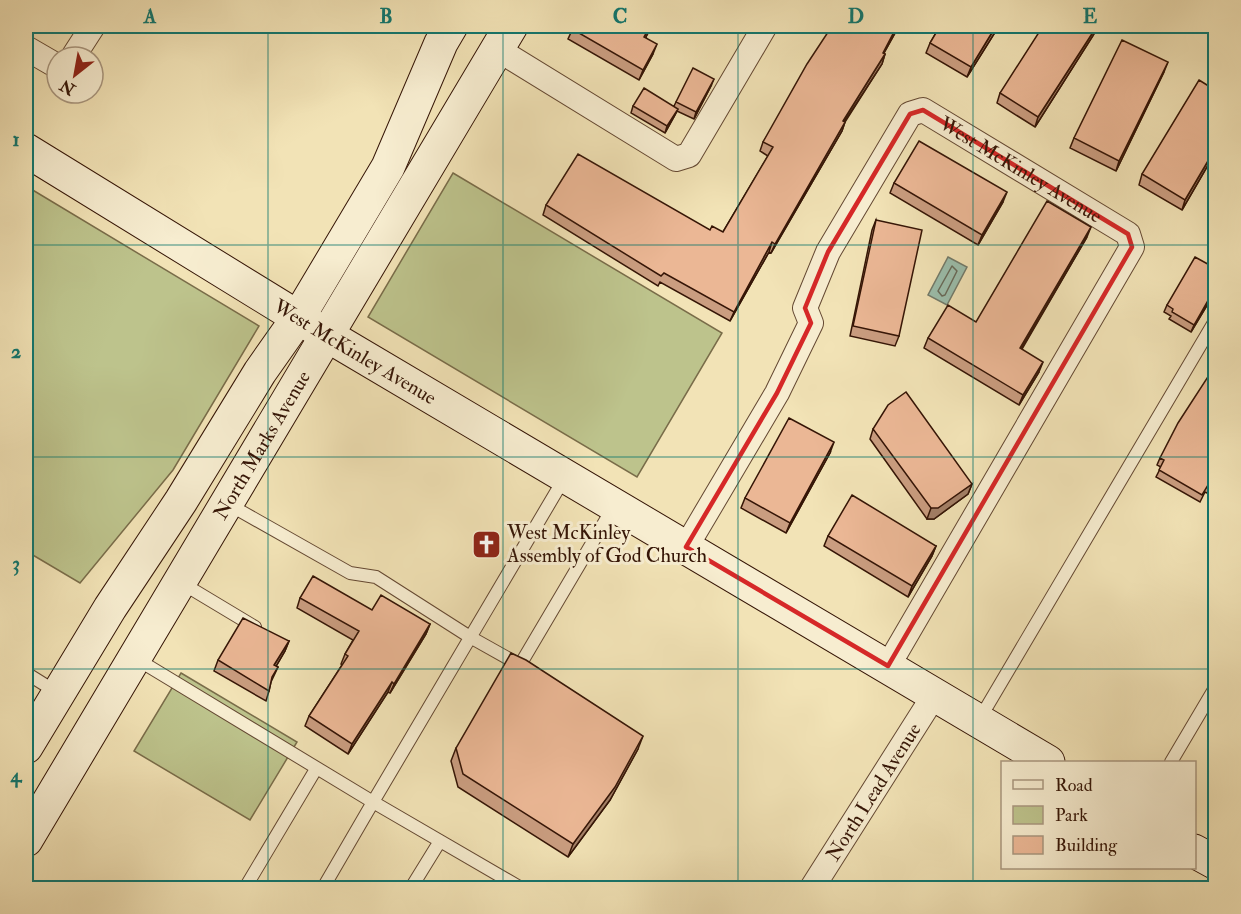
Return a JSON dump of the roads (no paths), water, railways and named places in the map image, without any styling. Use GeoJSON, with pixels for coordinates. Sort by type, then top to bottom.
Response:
{"type":"FeatureCollection","features":[{"type":"Feature","properties":{"kind":"main road","name":"North Marks Avenue"},"geometry":{"type":"LineString","coordinates":[[26,840],[225,503],[388,167],[441,43],[451,26]]}},
{"type":"Feature","properties":{"kind":"main road","name":"North Marks Avenue"},"geometry":{"type":"LineString","coordinates":[[26,747],[260,372],[312,326],[504,37]]}},
{"type":"Feature","properties":{"kind":"main road","name":"West McKinley Avenue"},"geometry":{"type":"LineString","coordinates":[[26,150],[312,326],[1046,761]]}},
{"type":"Feature","properties":{"kind":"main road"},"geometry":{"type":"LineString","coordinates":[[1196,852],[1215,863]]}},
{"type":"Feature","properties":{"kind":"street"},"geometry":{"type":"LineString","coordinates":[[81,45],[93,26]]}},
{"type":"Feature","properties":{"kind":"street","name":"North Marks Avenue"},"geometry":{"type":"LineString","coordinates":[[504,37],[676,159],[689,155],[765,26]]}},
{"type":"Feature","properties":{"kind":"street"},"geometry":{"type":"LineString","coordinates":[[26,48],[45,59]]}},
{"type":"Feature","properties":{"kind":"street","name":"West McKinley Avenue"},"geometry":{"type":"LineString","coordinates":[[686,547],[777,393],[811,323],[805,308],[828,252],[910,114],[923,110],[1128,234],[1132,247],[888,666]]}},
{"type":"Feature","properties":{"kind":"street","name":"North Lead Avenue"},"geometry":{"type":"LineString","coordinates":[[812,888],[935,694]]}},
{"type":"Feature","properties":{"kind":"lane"},"geometry":{"type":"LineString","coordinates":[[979,720],[1215,319]]}},
{"type":"Feature","properties":{"kind":"lane"},"geometry":{"type":"LineString","coordinates":[[323,888],[565,476]]}},
{"type":"Feature","properties":{"kind":"lane"},"geometry":{"type":"LineString","coordinates":[[225,503],[350,573],[376,577],[470,637],[520,665],[615,505]]}},
{"type":"Feature","properties":{"kind":"lane"},"geometry":{"type":"LineString","coordinates":[[178,582],[263,632]]}},
{"type":"Feature","properties":{"kind":"lane"},"geometry":{"type":"LineString","coordinates":[[134,657],[316,769],[440,841],[501,883],[521,888]]}},
{"type":"Feature","properties":{"kind":"lane"},"geometry":{"type":"LineString","coordinates":[[26,673],[58,693]]}},
{"type":"Feature","properties":{"kind":"lane"},"geometry":{"type":"LineString","coordinates":[[1172,761],[1215,686]]}},
{"type":"Feature","properties":{"kind":"lane"},"geometry":{"type":"LineString","coordinates":[[245,888],[316,769]]}},
{"type":"Feature","properties":{"kind":"lane"},"geometry":{"type":"LineString","coordinates":[[411,888],[440,841]]}},
{"type":"Feature","properties":{"kind":"water"},"geometry":{"type":"Polygon","coordinates":[[[948,257],[967,267],[947,305],[928,295],[948,257]]]}},
{"type":"Feature","properties":{"kind":"place","name":"West McKinley Assembly of God Church"},"geometry":{"type":"Point","coordinates":[486,544]}}]}
